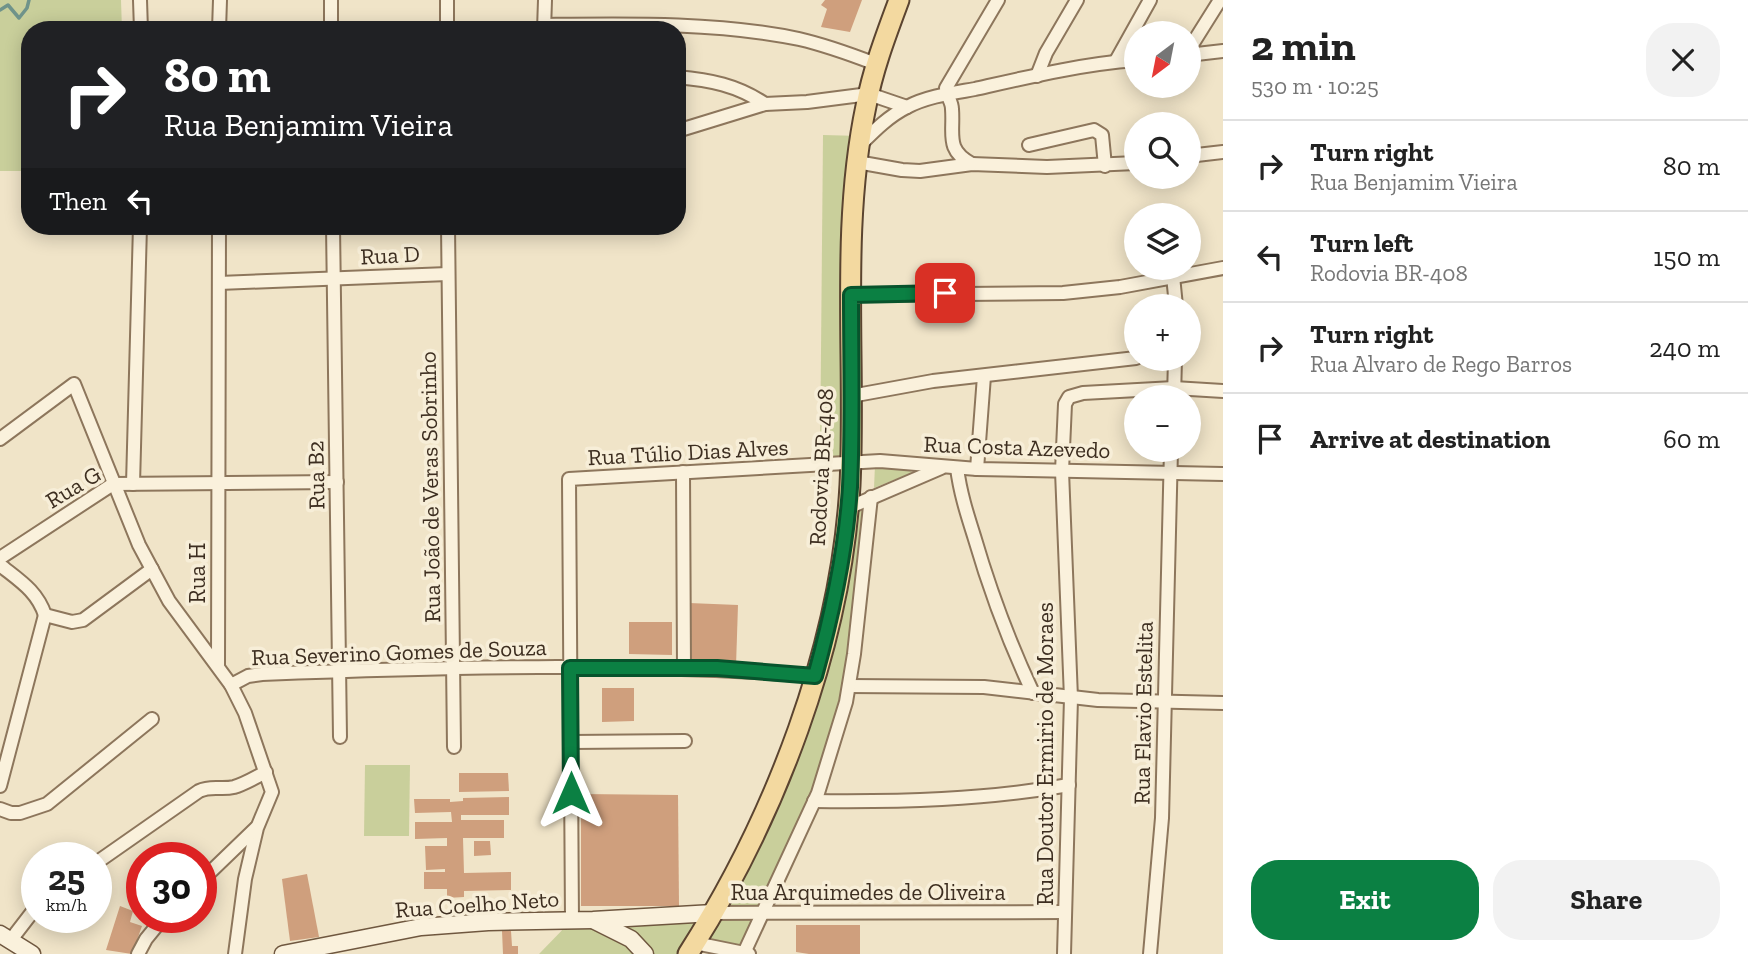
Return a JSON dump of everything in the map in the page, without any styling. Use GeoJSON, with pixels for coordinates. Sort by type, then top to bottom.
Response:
{"type":"FeatureCollection","features":[{"type":"Feature","properties":{"kind":"main road","name":"Rodovia BR-408"},"geometry":{"type":"LineString","coordinates":[[691,948],[736,873],[771,798],[796,736],[832,611],[848,508],[851,295],[858,154],[876,64],[899,0]]}},
{"type":"Feature","properties":{"kind":"street"},"geometry":{"type":"LineString","coordinates":[[140,0],[141,21]]}},
{"type":"Feature","properties":{"kind":"street"},"geometry":{"type":"LineString","coordinates":[[219,0],[219,21]]}},
{"type":"Feature","properties":{"kind":"street"},"geometry":{"type":"LineString","coordinates":[[331,0],[331,21]]}},
{"type":"Feature","properties":{"kind":"street"},"geometry":{"type":"LineString","coordinates":[[447,0],[447,21]]}},
{"type":"Feature","properties":{"kind":"street"},"geometry":{"type":"LineString","coordinates":[[545,0],[545,21]]}},
{"type":"Feature","properties":{"kind":"street"},"geometry":{"type":"LineString","coordinates":[[972,164],[954,148],[952,108],[946,94],[948,83],[998,0]]}},
{"type":"Feature","properties":{"kind":"street"},"geometry":{"type":"LineString","coordinates":[[1037,76],[1046,53],[1077,0]]}},
{"type":"Feature","properties":{"kind":"street"},"geometry":{"type":"LineString","coordinates":[[1116,61],[1150,0]]}},
{"type":"Feature","properties":{"kind":"street"},"geometry":{"type":"LineString","coordinates":[[1201,31],[1220,0]]}},
{"type":"Feature","properties":{"kind":"street"},"geometry":{"type":"LineString","coordinates":[[686,28],[766,34],[811,42],[876,64]]}},
{"type":"Feature","properties":{"kind":"street"},"geometry":{"type":"LineString","coordinates":[[1201,52],[1223,51]]}},
{"type":"Feature","properties":{"kind":"street"},"geometry":{"type":"LineString","coordinates":[[1124,61],[946,94],[907,107],[884,122],[858,154],[902,170],[920,171],[972,164],[1047,167],[1124,164]]}},
{"type":"Feature","properties":{"kind":"street"},"geometry":{"type":"LineString","coordinates":[[686,78],[721,82],[737,87],[765,104]]}},
{"type":"Feature","properties":{"kind":"street"},"geometry":{"type":"LineString","coordinates":[[686,128],[765,104],[869,94],[907,107]]}},
{"type":"Feature","properties":{"kind":"street"},"geometry":{"type":"LineString","coordinates":[[1029,145],[1094,130],[1102,135],[1104,141],[1105,166]]}},
{"type":"Feature","properties":{"kind":"street"},"geometry":{"type":"LineString","coordinates":[[1201,155],[1223,152]]}},
{"type":"Feature","properties":{"kind":"street"},"geometry":{"type":"LineString","coordinates":[[133,484],[140,235]]}},
{"type":"Feature","properties":{"kind":"street"},"geometry":{"type":"LineString","coordinates":[[218,482],[219,235]]}},
{"type":"Feature","properties":{"kind":"street","name":"Rua B2"},"geometry":{"type":"LineString","coordinates":[[333,235],[340,737]]}},
{"type":"Feature","properties":{"kind":"street","name":"Rua João de Veras Sobrinho"},"geometry":{"type":"LineString","coordinates":[[448,235],[454,747]]}},
{"type":"Feature","properties":{"kind":"street"},"geometry":{"type":"LineString","coordinates":[[448,256],[456,235]]}},
{"type":"Feature","properties":{"kind":"street"},"geometry":{"type":"LineString","coordinates":[[1201,272],[1223,268]]}},
{"type":"Feature","properties":{"kind":"street","name":"Rua D"},"geometry":{"type":"LineString","coordinates":[[219,283],[448,274]]}},
{"type":"Feature","properties":{"kind":"street"},"geometry":{"type":"LineString","coordinates":[[851,295],[1063,293],[1120,287],[1154,280]]}},
{"type":"Feature","properties":{"kind":"street"},"geometry":{"type":"LineString","coordinates":[[851,396],[933,381],[1124,359]]}},
{"type":"Feature","properties":{"kind":"street"},"geometry":{"type":"LineString","coordinates":[[977,469],[984,376]]}},
{"type":"Feature","properties":{"kind":"street"},"geometry":{"type":"LineString","coordinates":[[0,439],[74,384],[113,484],[152,569],[169,601],[218,664],[245,713],[272,792],[257,828],[245,879],[235,954]]}},
{"type":"Feature","properties":{"kind":"street"},"geometry":{"type":"LineString","coordinates":[[1201,392],[1223,391]]}},
{"type":"Feature","properties":{"kind":"street","name":"Rua Doutor Ermirio de Moraes"},"geometry":{"type":"LineString","coordinates":[[1064,954],[1071,698],[1062,471],[1063,412],[1069,397],[1083,393],[1124,393]]}},
{"type":"Feature","properties":{"kind":"street","name":"Rua Costa Azevedo"},"geometry":{"type":"LineString","coordinates":[[850,463],[880,461],[977,469],[1223,474]]}},
{"type":"Feature","properties":{"kind":"street","name":"Rua Flavio Estelita"},"geometry":{"type":"LineString","coordinates":[[1150,954],[1162,818],[1170,462]]}},
{"type":"Feature","properties":{"kind":"street","name":"Rua Túlio Dias Alves"},"geometry":{"type":"LineString","coordinates":[[570,668],[569,479],[850,463]]}},
{"type":"Feature","properties":{"kind":"street"},"geometry":{"type":"LineString","coordinates":[[848,508],[951,467],[995,603],[1012,649],[1033,693]]}},
{"type":"Feature","properties":{"kind":"street"},"geometry":{"type":"LineString","coordinates":[[683,472],[684,668]]}},
{"type":"Feature","properties":{"kind":"street","name":"Rua H"},"geometry":{"type":"LineString","coordinates":[[218,482],[218,664]]}},
{"type":"Feature","properties":{"kind":"street","name":"Rua G"},"geometry":{"type":"LineString","coordinates":[[0,558],[113,484],[337,482]]}},
{"type":"Feature","properties":{"kind":"street"},"geometry":{"type":"LineString","coordinates":[[691,948],[746,954],[761,915],[814,801],[831,754],[849,685],[858,628],[871,497]]}},
{"type":"Feature","properties":{"kind":"street"},"geometry":{"type":"LineString","coordinates":[[0,565],[33,591],[45,615],[0,786]]}},
{"type":"Feature","properties":{"kind":"street"},"geometry":{"type":"LineString","coordinates":[[45,615],[72,622],[83,620],[152,569]]}},
{"type":"Feature","properties":{"kind":"street","name":"Rua Severino Gomes de Souza"},"geometry":{"type":"LineString","coordinates":[[231,685],[248,676],[262,674],[453,668],[717,668],[815,676]]}},
{"type":"Feature","properties":{"kind":"street"},"geometry":{"type":"LineString","coordinates":[[570,668],[572,920]]}},
{"type":"Feature","properties":{"kind":"street"},"geometry":{"type":"LineString","coordinates":[[849,685],[984,687],[1071,698],[1223,703]]}},
{"type":"Feature","properties":{"kind":"street"},"geometry":{"type":"LineString","coordinates":[[0,809],[20,813],[47,804],[152,719]]}},
{"type":"Feature","properties":{"kind":"street"},"geometry":{"type":"LineString","coordinates":[[571,742],[685,741]]}},
{"type":"Feature","properties":{"kind":"street"},"geometry":{"type":"LineString","coordinates":[[112,852],[199,791],[209,787],[236,787],[266,772]]}},
{"type":"Feature","properties":{"kind":"street"},"geometry":{"type":"LineString","coordinates":[[814,801],[949,799],[1026,793],[1069,785]]}},
{"type":"Feature","properties":{"kind":"street"},"geometry":{"type":"LineString","coordinates":[[217,866],[257,828]]}},
{"type":"Feature","properties":{"kind":"street","name":"Rua Arquimedes de Oliveira"},"geometry":{"type":"LineString","coordinates":[[713,913],[761,915],[1065,912]]}},
{"type":"Feature","properties":{"kind":"street","name":"Rua Coelho Neto"},"geometry":{"type":"LineString","coordinates":[[283,954],[421,927],[713,913]]}},
{"type":"Feature","properties":{"kind":"street","name":"Rua Coelho Neto"},"geometry":{"type":"LineString","coordinates":[[593,920],[631,939],[645,954]]}},
{"type":"Feature","properties":{"kind":"street"},"geometry":{"type":"LineString","coordinates":[[21,922],[5,938],[32,954]]}},
{"type":"Feature","properties":{"kind":"street"},"geometry":{"type":"LineString","coordinates":[[138,954],[151,933]]}},
{"type":"Feature","properties":{"kind":"green space"},"geometry":{"type":"Polygon","coordinates":[[[0,0],[121,0],[122,21],[21,21],[21,171],[0,171],[0,0]]]}},
{"type":"Feature","properties":{"kind":"green space"},"geometry":{"type":"Polygon","coordinates":[[[823,135],[861,136],[851,458],[820,460],[823,135]]]}},
{"type":"Feature","properties":{"kind":"green space"},"geometry":{"type":"Polygon","coordinates":[[[875,465],[910,467],[911,473],[874,488],[875,465]]]}},
{"type":"Feature","properties":{"kind":"green space"},"geometry":{"type":"Polygon","coordinates":[[[871,497],[862,588],[831,754],[744,953],[695,943],[713,913],[815,676],[848,508],[871,497]]]}},
{"type":"Feature","properties":{"kind":"green space"},"geometry":{"type":"Polygon","coordinates":[[[365,765],[410,765],[409,836],[364,836],[365,765]]]}},
{"type":"Feature","properties":{"kind":"green space"},"geometry":{"type":"Polygon","coordinates":[[[572,920],[593,920],[645,954],[539,954],[572,920]]]}},
{"type":"Feature","properties":{"kind":"green space"},"geometry":{"type":"Polygon","coordinates":[[[706,920],[686,954],[653,954],[644,943],[606,922],[706,920]]]}},
{"type":"Feature","properties":{"kind":"building"},"geometry":{"type":"Polygon","coordinates":[[[825,0],[862,0],[850,32],[821,27],[827,9],[821,5],[825,0]]]}},
{"type":"Feature","properties":{"kind":"building"},"geometry":{"type":"Polygon","coordinates":[[[689,603],[738,605],[736,666],[687,664],[689,603]]]}},
{"type":"Feature","properties":{"kind":"building"},"geometry":{"type":"Polygon","coordinates":[[[629,622],[672,622],[672,655],[629,654],[629,622]]]}},
{"type":"Feature","properties":{"kind":"building"},"geometry":{"type":"Polygon","coordinates":[[[602,688],[634,688],[634,721],[602,722],[602,688]]]}},
{"type":"Feature","properties":{"kind":"building"},"geometry":{"type":"Polygon","coordinates":[[[459,773],[508,773],[509,791],[459,792],[459,773]]]}},
{"type":"Feature","properties":{"kind":"building"},"geometry":{"type":"Polygon","coordinates":[[[581,794],[678,795],[679,906],[581,906],[581,794]]]}},
{"type":"Feature","properties":{"kind":"building"},"geometry":{"type":"Polygon","coordinates":[[[509,797],[509,815],[461,815],[461,820],[504,820],[504,838],[463,838],[464,873],[511,872],[511,890],[464,891],[464,897],[447,898],[447,889],[424,889],[424,872],[445,872],[445,869],[426,870],[425,846],[447,846],[447,838],[415,839],[415,822],[452,822],[451,812],[415,813],[414,799],[450,799],[450,802],[463,801],[463,798],[509,797]]]}},
{"type":"Feature","properties":{"kind":"building"},"geometry":{"type":"Polygon","coordinates":[[[474,841],[490,841],[491,855],[474,856],[474,841]]]}},
{"type":"Feature","properties":{"kind":"building"},"geometry":{"type":"Polygon","coordinates":[[[307,874],[319,937],[290,941],[282,879],[307,874]]]}},
{"type":"Feature","properties":{"kind":"building"},"geometry":{"type":"Polygon","coordinates":[[[120,906],[126,908],[126,933],[140,933],[132,954],[106,950],[120,906]]]}},
{"type":"Feature","properties":{"kind":"building"},"geometry":{"type":"Polygon","coordinates":[[[796,925],[860,925],[860,954],[796,952],[796,925]]]}},
{"type":"Feature","properties":{"kind":"building"},"geometry":{"type":"Polygon","coordinates":[[[502,931],[511,931],[512,946],[518,946],[518,954],[503,954],[502,931]]]}},
{"type":"Feature","properties":{"kind":"waterway"},"geometry":{"type":"LineString","coordinates":[[0,10],[8,5],[19,18],[27,8],[29,0]]}},
{"type":"Feature","properties":{"kind":"route"},"geometry":{"type":"LineString","coordinates":[[571,793],[570,668],[717,668],[815,676],[832,611],[848,508],[852,405],[851,295],[945,293]]}}]}
